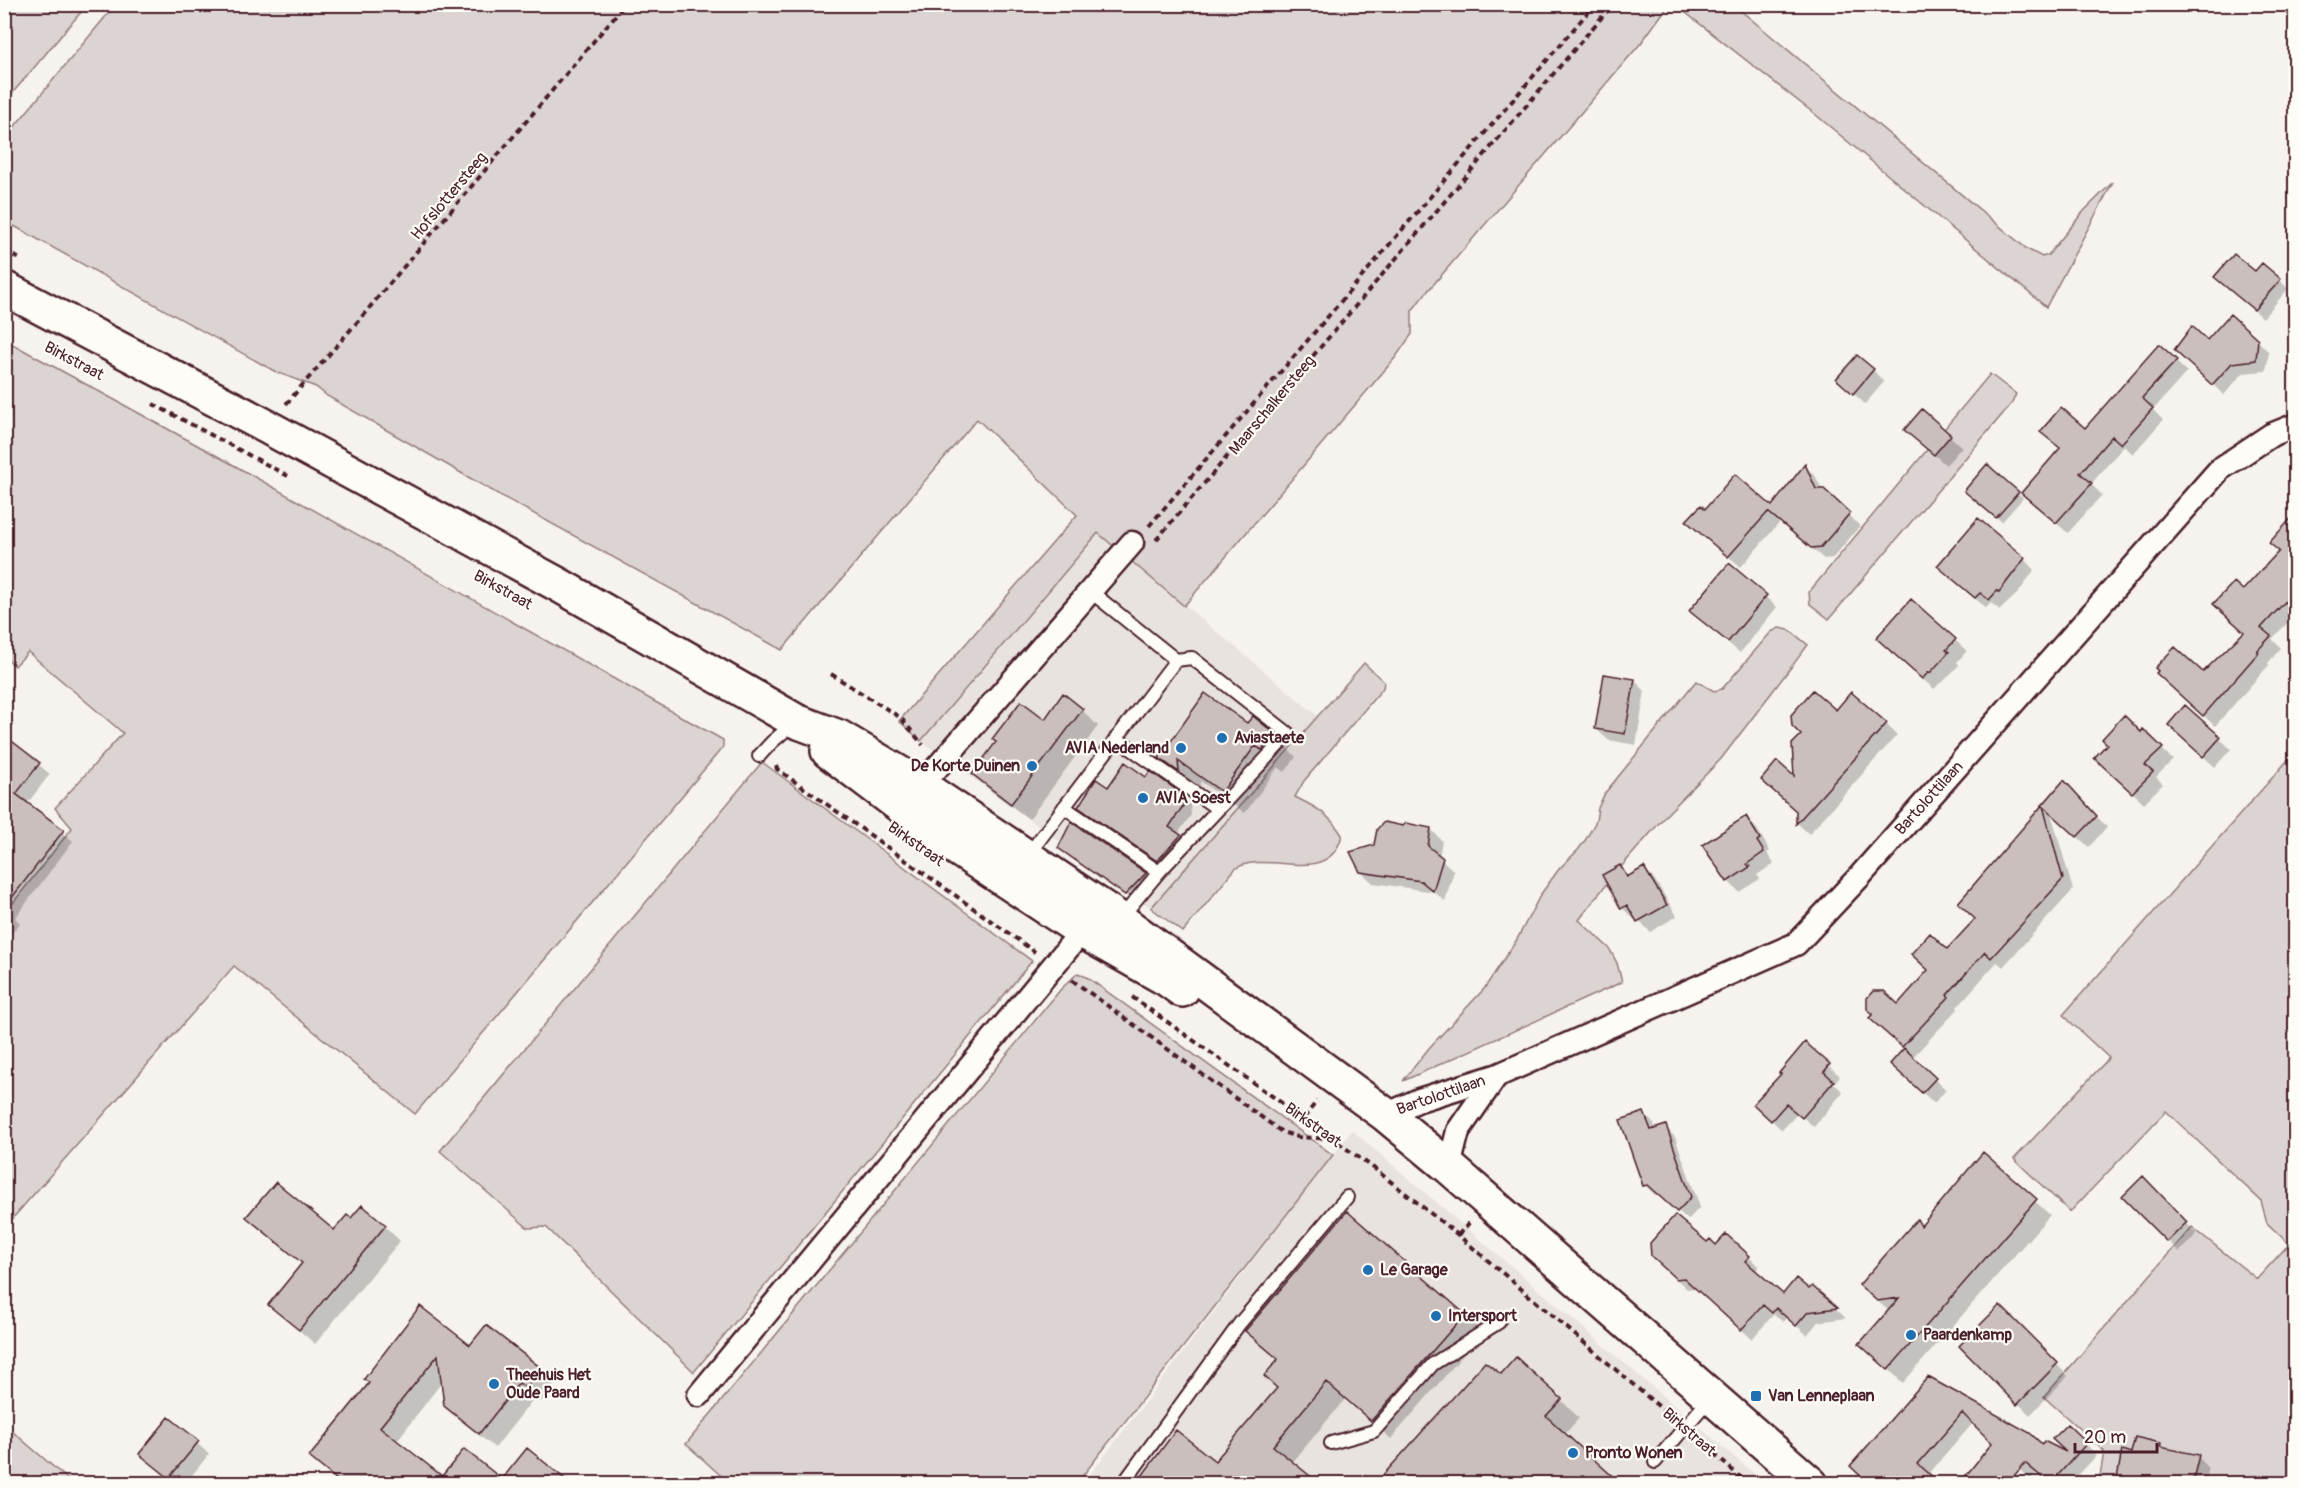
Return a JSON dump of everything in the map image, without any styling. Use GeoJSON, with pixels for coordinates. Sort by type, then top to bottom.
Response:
{"type":"FeatureCollection","features":[{"type":"Feature","properties":{"kind":"main road","name":"Birkstraat"},"geometry":{"type":"LineString","coordinates":[[4,288],[549,579],[800,723],[839,737],[1032,850],[1122,911],[1386,1115],[1449,1167],[1698,1412],[1811,1484]]}},
{"type":"Feature","properties":{"kind":"main road","name":"Birkstraat"},"geometry":{"type":"LineString","coordinates":[[800,723],[831,754],[956,848],[1082,931],[1168,980],[1388,1144],[1778,1484]]}},
{"type":"Feature","properties":{"kind":"street","name":"Bartolottilaan"},"geometry":{"type":"LineString","coordinates":[[1386,1115],[1419,1100],[1496,1076],[1796,944],[1907,823],[2220,469],[2271,435],[2295,425]]}},
{"type":"Feature","properties":{"kind":"street"},"geometry":{"type":"LineString","coordinates":[[921,786],[1139,536]]}},
{"type":"Feature","properties":{"kind":"street"},"geometry":{"type":"LineString","coordinates":[[956,848],[1004,865],[1032,850],[1034,900]]}},
{"type":"Feature","properties":{"kind":"street"},"geometry":{"type":"LineString","coordinates":[[699,1395],[1082,931],[1122,911]]}},
{"type":"Feature","properties":{"kind":"street","name":"Bartolottilaan"},"geometry":{"type":"LineString","coordinates":[[1449,1167],[1458,1131],[1496,1076]]}},
{"type":"Feature","properties":{"kind":"lane"},"geometry":{"type":"LineString","coordinates":[[1090,591],[1176,660]]}},
{"type":"Feature","properties":{"kind":"lane"},"geometry":{"type":"LineString","coordinates":[[1032,850],[1176,660],[1192,658],[1289,734],[1122,911]]}},
{"type":"Feature","properties":{"kind":"lane"},"geometry":{"type":"LineString","coordinates":[[759,756],[772,742],[800,723]]}},
{"type":"Feature","properties":{"kind":"lane"},"geometry":{"type":"LineString","coordinates":[[1116,738],[1218,809]]}},
{"type":"Feature","properties":{"kind":"lane"},"geometry":{"type":"LineString","coordinates":[[1064,807],[1159,872]]}},
{"type":"Feature","properties":{"kind":"lane"},"geometry":{"type":"LineString","coordinates":[[1123,1484],[1240,1323],[1347,1197]]}},
{"type":"Feature","properties":{"kind":"lane"},"geometry":{"type":"LineString","coordinates":[[1331,1443],[1374,1431],[1432,1364],[1499,1322]]}},
{"type":"Feature","properties":{"kind":"lane"},"geometry":{"type":"LineString","coordinates":[[1655,1462],[1698,1412]]}},
{"type":"Feature","properties":{"kind":"path","name":"Hofslottersteeg"},"geometry":{"type":"LineString","coordinates":[[289,401],[625,4]]}},
{"type":"Feature","properties":{"kind":"path","name":"Maarschalkersteeg"},"geometry":{"type":"LineString","coordinates":[[1595,4],[1139,536],[1154,543],[1613,4]]}},
{"type":"Feature","properties":{"kind":"path"},"geometry":{"type":"LineString","coordinates":[[148,401],[294,479]]}},
{"type":"Feature","properties":{"kind":"path"},"geometry":{"type":"LineString","coordinates":[[831,674],[901,718],[920,739],[927,753]]}},
{"type":"Feature","properties":{"kind":"path","name":"Birkstraat"},"geometry":{"type":"LineString","coordinates":[[1123,991],[1371,1166],[1458,1235],[1698,1412],[1748,1484]]}},
{"type":"Feature","properties":{"kind":"shaded area"},"geometry":{"type":"Polygon","coordinates":[[[116,4],[1734,5],[2027,249],[2042,257],[2048,255],[2084,211],[2113,182],[2046,307],[1816,115],[1677,6],[1668,6],[1641,43],[1421,299],[1412,311],[1412,334],[1395,358],[1184,606],[1098,533],[921,741],[899,721],[1077,515],[977,419],[782,650],[496,493],[327,396],[316,387],[276,372],[5,221],[5,138],[116,4]]]}},
{"type":"Feature","properties":{"kind":"shaded area"},"geometry":{"type":"Polygon","coordinates":[[[4,5],[87,5],[5,102],[4,5]]]}},
{"type":"Feature","properties":{"kind":"shaded area"},"geometry":{"type":"Polygon","coordinates":[[[5,340],[230,463],[723,740],[723,747],[415,1114],[234,966],[5,1227],[5,913],[72,828],[55,808],[123,733],[28,652],[15,666],[5,657],[5,340]]]}},
{"type":"Feature","properties":{"kind":"shaded area"},"geometry":{"type":"Polygon","coordinates":[[[1990,374],[2016,394],[2012,403],[1829,619],[1810,604],[1809,592],[1990,374]]]}},
{"type":"Feature","properties":{"kind":"shaded area"},"geometry":{"type":"Polygon","coordinates":[[[1098,533],[1318,716],[1151,908],[921,741],[1098,533]]]}},
{"type":"Feature","properties":{"kind":"shaded area"},"geometry":{"type":"Polygon","coordinates":[[[1779,628],[1789,630],[1808,645],[1721,759],[1667,814],[1608,882],[1579,920],[1609,948],[1617,963],[1622,982],[1403,1081],[1429,1048],[1484,989],[1516,941],[1541,894],[1559,869],[1586,839],[1596,821],[1598,808],[1605,793],[1696,681],[1714,691],[1722,689],[1771,632],[1779,628]]]}},
{"type":"Feature","properties":{"kind":"shaded area"},"geometry":{"type":"Polygon","coordinates":[[[1364,663],[1384,682],[1383,688],[1304,781],[1295,797],[1310,804],[1332,821],[1342,835],[1335,851],[1324,860],[1311,864],[1263,862],[1235,869],[1183,932],[1151,908],[1364,663]]]}},
{"type":"Feature","properties":{"kind":"shaded area"},"geometry":{"type":"Polygon","coordinates":[[[2295,752],[2295,1483],[2099,1483],[2104,1451],[2044,1397],[2192,1227],[2257,1279],[2289,1244],[2267,1223],[2261,1201],[2166,1111],[2070,1212],[2014,1159],[2109,1058],[2063,1015],[2295,752]]]}},
{"type":"Feature","properties":{"kind":"shaded area"},"geometry":{"type":"Polygon","coordinates":[[[762,762],[1032,961],[694,1372],[546,1227],[528,1228],[440,1151],[762,762]]]}},
{"type":"Feature","properties":{"kind":"shaded area"},"geometry":{"type":"Polygon","coordinates":[[[1078,973],[1333,1155],[1077,1483],[729,1483],[686,1444],[1061,989],[1078,973]]]}},
{"type":"Feature","properties":{"kind":"shaded area"},"geometry":{"type":"Polygon","coordinates":[[[1352,1130],[1765,1483],[1083,1484],[1352,1130]]]}},
{"type":"Feature","properties":{"kind":"shaded area"},"geometry":{"type":"Polygon","coordinates":[[[5,1425],[72,1483],[5,1483],[5,1425]]]}},
{"type":"Feature","properties":{"kind":"building"},"geometry":{"type":"Polygon","coordinates":[[[2234,254],[2255,271],[2262,263],[2281,279],[2254,310],[2214,277],[2234,254]]]}},
{"type":"Feature","properties":{"kind":"building"},"geometry":{"type":"Polygon","coordinates":[[[2230,314],[2258,339],[2256,360],[2232,363],[2212,385],[2174,350],[2192,326],[2207,340],[2230,314]]]}},
{"type":"Feature","properties":{"kind":"building"},"geometry":{"type":"Polygon","coordinates":[[[2159,344],[2177,360],[2142,398],[2153,408],[2121,444],[2112,436],[2080,473],[2092,483],[2056,523],[2021,493],[2060,448],[2040,432],[2061,407],[2085,428],[2159,344]]]}},
{"type":"Feature","properties":{"kind":"building"},"geometry":{"type":"Polygon","coordinates":[[[1857,355],[1874,369],[1853,394],[1836,379],[1857,355]]]}},
{"type":"Feature","properties":{"kind":"building"},"geometry":{"type":"Polygon","coordinates":[[[1922,409],[1951,435],[1934,455],[1904,430],[1922,409]]]}},
{"type":"Feature","properties":{"kind":"building"},"geometry":{"type":"Polygon","coordinates":[[[1805,464],[1816,489],[1824,489],[1850,513],[1821,547],[1811,548],[1768,512],[1728,557],[1686,521],[1701,505],[1705,509],[1735,474],[1772,506],[1805,464]]]}},
{"type":"Feature","properties":{"kind":"building"},"geometry":{"type":"Polygon","coordinates":[[[1987,464],[2019,492],[1996,518],[1964,491],[1987,464]]]}},
{"type":"Feature","properties":{"kind":"building"},"geometry":{"type":"Polygon","coordinates":[[[2295,514],[2295,591],[2261,628],[2271,636],[2203,716],[2156,673],[2158,671],[2155,668],[2175,647],[2203,672],[2244,632],[2213,604],[2234,582],[2243,590],[2279,551],[2269,543],[2295,514]]]}},
{"type":"Feature","properties":{"kind":"building"},"geometry":{"type":"Polygon","coordinates":[[[1978,518],[2025,558],[1999,592],[1997,591],[1989,600],[1980,593],[1975,598],[1937,566],[1978,518]]]}},
{"type":"Feature","properties":{"kind":"building"},"geometry":{"type":"Polygon","coordinates":[[[1729,563],[1767,595],[1728,642],[1689,611],[1729,563]]]}},
{"type":"Feature","properties":{"kind":"building"},"geometry":{"type":"Polygon","coordinates":[[[1911,599],[1956,639],[1946,650],[1949,652],[1922,679],[1876,638],[1911,599]]]}},
{"type":"Feature","properties":{"kind":"building"},"geometry":{"type":"Polygon","coordinates":[[[1604,674],[1635,679],[1625,734],[1595,729],[1604,674]]]}},
{"type":"Feature","properties":{"kind":"building"},"geometry":{"type":"Polygon","coordinates":[[[1813,690],[1836,710],[1851,692],[1887,723],[1796,824],[1796,811],[1761,780],[1777,761],[1794,776],[1792,744],[1801,735],[1792,726],[1791,715],[1813,690]]]}},
{"type":"Feature","properties":{"kind":"building"},"geometry":{"type":"Polygon","coordinates":[[[1063,693],[1083,709],[1011,804],[972,774],[996,742],[992,739],[1021,701],[1045,719],[1063,693]]]}},
{"type":"Feature","properties":{"kind":"building","name":"Aviastaete"},"geometry":{"type":"Polygon","coordinates":[[[1205,693],[1247,723],[1253,716],[1274,733],[1262,750],[1255,746],[1222,792],[1178,761],[1179,772],[1159,758],[1205,693]]]}},
{"type":"Feature","properties":{"kind":"building"},"geometry":{"type":"Polygon","coordinates":[[[2185,705],[2221,737],[2203,757],[2168,725],[2185,705]]]}},
{"type":"Feature","properties":{"kind":"building"},"geometry":{"type":"Polygon","coordinates":[[[2124,715],[2141,732],[2143,729],[2163,748],[2145,765],[2153,772],[2132,793],[2094,758],[2107,744],[2102,739],[2124,715]]]}},
{"type":"Feature","properties":{"kind":"building"},"geometry":{"type":"Polygon","coordinates":[[[4,735],[40,763],[16,794],[64,830],[4,908],[4,735]]]}},
{"type":"Feature","properties":{"kind":"building"},"geometry":{"type":"Polygon","coordinates":[[[1125,762],[1146,777],[1150,771],[1182,794],[1183,806],[1169,827],[1181,835],[1157,861],[1078,807],[1096,779],[1108,787],[1125,762]]]}},
{"type":"Feature","properties":{"kind":"building"},"geometry":{"type":"Polygon","coordinates":[[[2064,780],[2097,816],[2077,837],[2043,806],[2063,879],[1991,958],[1985,952],[1947,995],[1949,997],[1902,1047],[1869,1018],[1873,1014],[1867,1009],[1867,998],[1873,991],[1884,991],[1898,1004],[1928,970],[1911,954],[1930,933],[1947,949],[1975,919],[1958,903],[2064,780]]]}},
{"type":"Feature","properties":{"kind":"building"},"geometry":{"type":"Polygon","coordinates":[[[1746,816],[1760,839],[1757,841],[1764,852],[1747,864],[1750,867],[1727,882],[1702,845],[1746,816]]]}},
{"type":"Feature","properties":{"kind":"building"},"geometry":{"type":"Polygon","coordinates":[[[1071,822],[1146,873],[1125,895],[1058,848],[1071,822]]]}},
{"type":"Feature","properties":{"kind":"building"},"geometry":{"type":"Polygon","coordinates":[[[1384,822],[1431,828],[1428,846],[1443,858],[1433,891],[1421,881],[1360,872],[1350,852],[1374,845],[1377,829],[1384,822]]]}},
{"type":"Feature","properties":{"kind":"building"},"geometry":{"type":"Polygon","coordinates":[[[1620,865],[1627,877],[1644,867],[1667,905],[1637,922],[1627,905],[1621,909],[1602,875],[1620,865]]]}},
{"type":"Feature","properties":{"kind":"building"},"geometry":{"type":"Polygon","coordinates":[[[1805,1042],[1830,1064],[1824,1072],[1834,1081],[1802,1118],[1786,1104],[1771,1121],[1753,1104],[1781,1074],[1779,1073],[1805,1042]]]}},
{"type":"Feature","properties":{"kind":"building"},"geometry":{"type":"Polygon","coordinates":[[[1904,1048],[1936,1078],[1922,1093],[1890,1064],[1904,1048]]]}},
{"type":"Feature","properties":{"kind":"building"},"geometry":{"type":"Polygon","coordinates":[[[1644,1112],[1651,1130],[1666,1125],[1691,1197],[1677,1212],[1647,1185],[1643,1186],[1620,1120],[1644,1112]]]}},
{"type":"Feature","properties":{"kind":"building"},"geometry":{"type":"Polygon","coordinates":[[[1983,1152],[2037,1199],[1888,1370],[1859,1344],[1899,1298],[1877,1301],[1859,1285],[1917,1219],[1921,1226],[1983,1152]]]}},
{"type":"Feature","properties":{"kind":"building"},"geometry":{"type":"Polygon","coordinates":[[[2143,1176],[2187,1222],[2167,1242],[2122,1197],[2143,1176]]]}},
{"type":"Feature","properties":{"kind":"building"},"geometry":{"type":"Polygon","coordinates":[[[276,1182],[334,1230],[347,1215],[351,1218],[362,1205],[386,1225],[299,1330],[268,1305],[302,1263],[246,1217],[276,1182]]]}},
{"type":"Feature","properties":{"kind":"building"},"geometry":{"type":"Polygon","coordinates":[[[1347,1211],[1465,1314],[1371,1421],[1326,1382],[1273,1446],[1320,1484],[1136,1484],[1176,1430],[1215,1461],[1277,1388],[1264,1376],[1278,1359],[1245,1331],[1347,1211]]]}},
{"type":"Feature","properties":{"kind":"building"},"geometry":{"type":"Polygon","coordinates":[[[1675,1215],[1707,1242],[1710,1239],[1716,1245],[1726,1234],[1750,1256],[1745,1261],[1783,1294],[1796,1278],[1809,1289],[1812,1286],[1838,1308],[1808,1312],[1796,1326],[1776,1308],[1772,1313],[1763,1305],[1741,1330],[1684,1278],[1676,1279],[1651,1256],[1650,1243],[1675,1215]]]}},
{"type":"Feature","properties":{"kind":"building"},"geometry":{"type":"Polygon","coordinates":[[[2000,1305],[2058,1363],[2017,1405],[1959,1346],[2000,1305]]]}},
{"type":"Feature","properties":{"kind":"building"},"geometry":{"type":"Polygon","coordinates":[[[420,1306],[470,1345],[486,1325],[541,1368],[526,1388],[519,1383],[479,1434],[444,1406],[438,1355],[380,1427],[442,1476],[464,1449],[502,1479],[527,1448],[571,1484],[342,1484],[309,1457],[369,1383],[364,1379],[420,1306]]]}},
{"type":"Feature","properties":{"kind":"building"},"geometry":{"type":"Polygon","coordinates":[[[1516,1357],[1562,1399],[1546,1416],[1621,1484],[1375,1484],[1485,1362],[1501,1374],[1516,1357]]]}},
{"type":"Feature","properties":{"kind":"building"},"geometry":{"type":"Polygon","coordinates":[[[1928,1377],[2030,1433],[2042,1444],[2044,1441],[2066,1452],[2052,1439],[2067,1424],[2087,1443],[2050,1484],[2025,1463],[2007,1484],[1959,1484],[1992,1443],[1962,1413],[1918,1464],[1941,1484],[1869,1484],[1850,1466],[1928,1377]]]}},
{"type":"Feature","properties":{"kind":"building"},"geometry":{"type":"Polygon","coordinates":[[[169,1417],[199,1441],[169,1478],[139,1454],[169,1417]]]}},
{"type":"Feature","properties":{"kind":"building"},"geometry":{"type":"Polygon","coordinates":[[[2135,1437],[2161,1443],[2160,1447],[2199,1455],[2192,1484],[2116,1484],[2122,1450],[2131,1453],[2135,1437]]]}},
{"type":"Feature","properties":{"kind":"place","name":"Aviastaete"},"geometry":{"type":"Point","coordinates":[1222,738]}},
{"type":"Feature","properties":{"kind":"place","name":"AVIA Nederland"},"geometry":{"type":"Point","coordinates":[1181,748]}},
{"type":"Feature","properties":{"kind":"place","name":"De Korte Duinen"},"geometry":{"type":"Point","coordinates":[1032,766]}},
{"type":"Feature","properties":{"kind":"place","name":"AVIA Soest"},"geometry":{"type":"Point","coordinates":[1143,798]}},
{"type":"Feature","properties":{"kind":"place","name":"Le Garage"},"geometry":{"type":"Point","coordinates":[1368,1270]}},
{"type":"Feature","properties":{"kind":"place","name":"Intersport"},"geometry":{"type":"Point","coordinates":[1436,1316]}},
{"type":"Feature","properties":{"kind":"place","name":"Paardenkamp"},"geometry":{"type":"Point","coordinates":[1911,1335]}},
{"type":"Feature","properties":{"kind":"place","name":"Theehuis Het Oude Paard"},"geometry":{"type":"Point","coordinates":[494,1384]}},
{"type":"Feature","properties":{"kind":"place","name":"Van Lenneplaan"},"geometry":{"type":"Point","coordinates":[1756,1396]}},
{"type":"Feature","properties":{"kind":"place","name":"Pronto Wonen"},"geometry":{"type":"Point","coordinates":[1573,1453]}}]}
